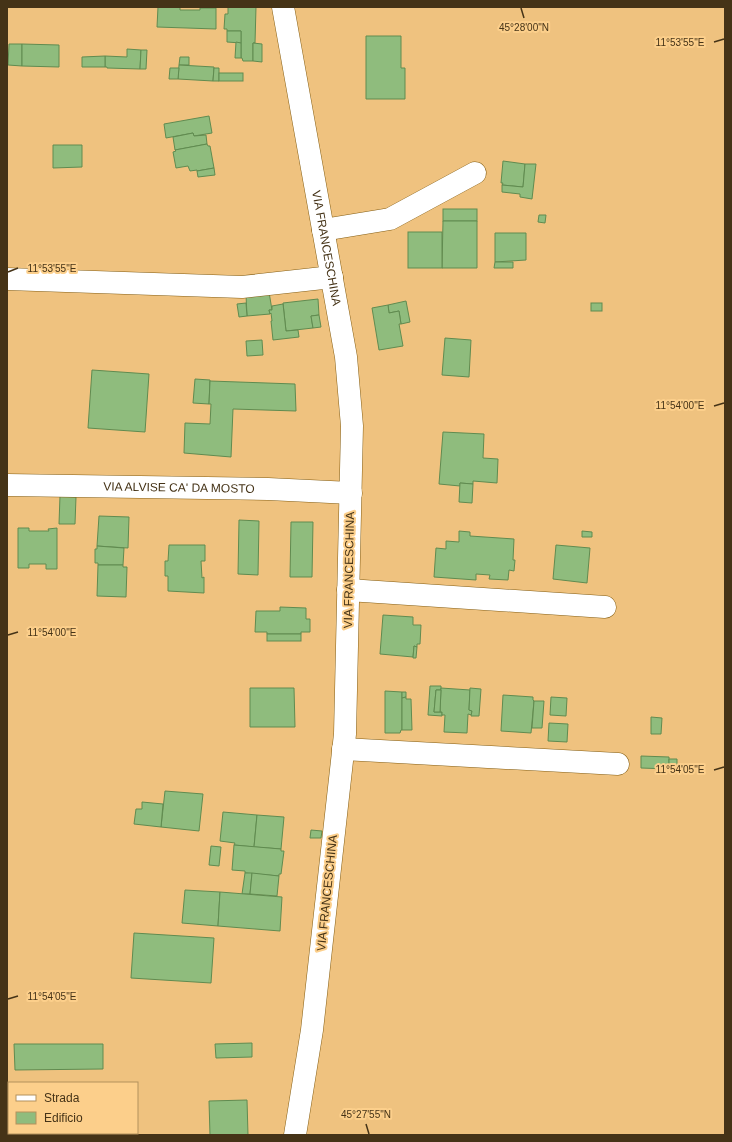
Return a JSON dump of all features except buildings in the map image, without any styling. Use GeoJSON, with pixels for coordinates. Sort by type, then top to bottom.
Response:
{"type":"FeatureCollection","features":[{"type":"Feature","properties":{"kind":"street","name":"VIA FRANCESCHINA"},"geometry":{"type":"LineString","coordinates":[[283,7],[346,357],[352,426],[345,734],[312,1030],[295,1135]]}},
{"type":"Feature","properties":{"kind":"street"},"geometry":{"type":"LineString","coordinates":[[324,230],[390,219],[475,173]]}},
{"type":"Feature","properties":{"kind":"street"},"geometry":{"type":"LineString","coordinates":[[7,279],[242,287],[332,277]]}},
{"type":"Feature","properties":{"kind":"street","name":"VIA ALVISE CA' DA MOSTO"},"geometry":{"type":"LineString","coordinates":[[7,485],[268,489],[351,493]]}},
{"type":"Feature","properties":{"kind":"street"},"geometry":{"type":"LineString","coordinates":[[348,590],[605,607]]}},
{"type":"Feature","properties":{"kind":"street"},"geometry":{"type":"LineString","coordinates":[[343,749],[618,764]]}}]}
